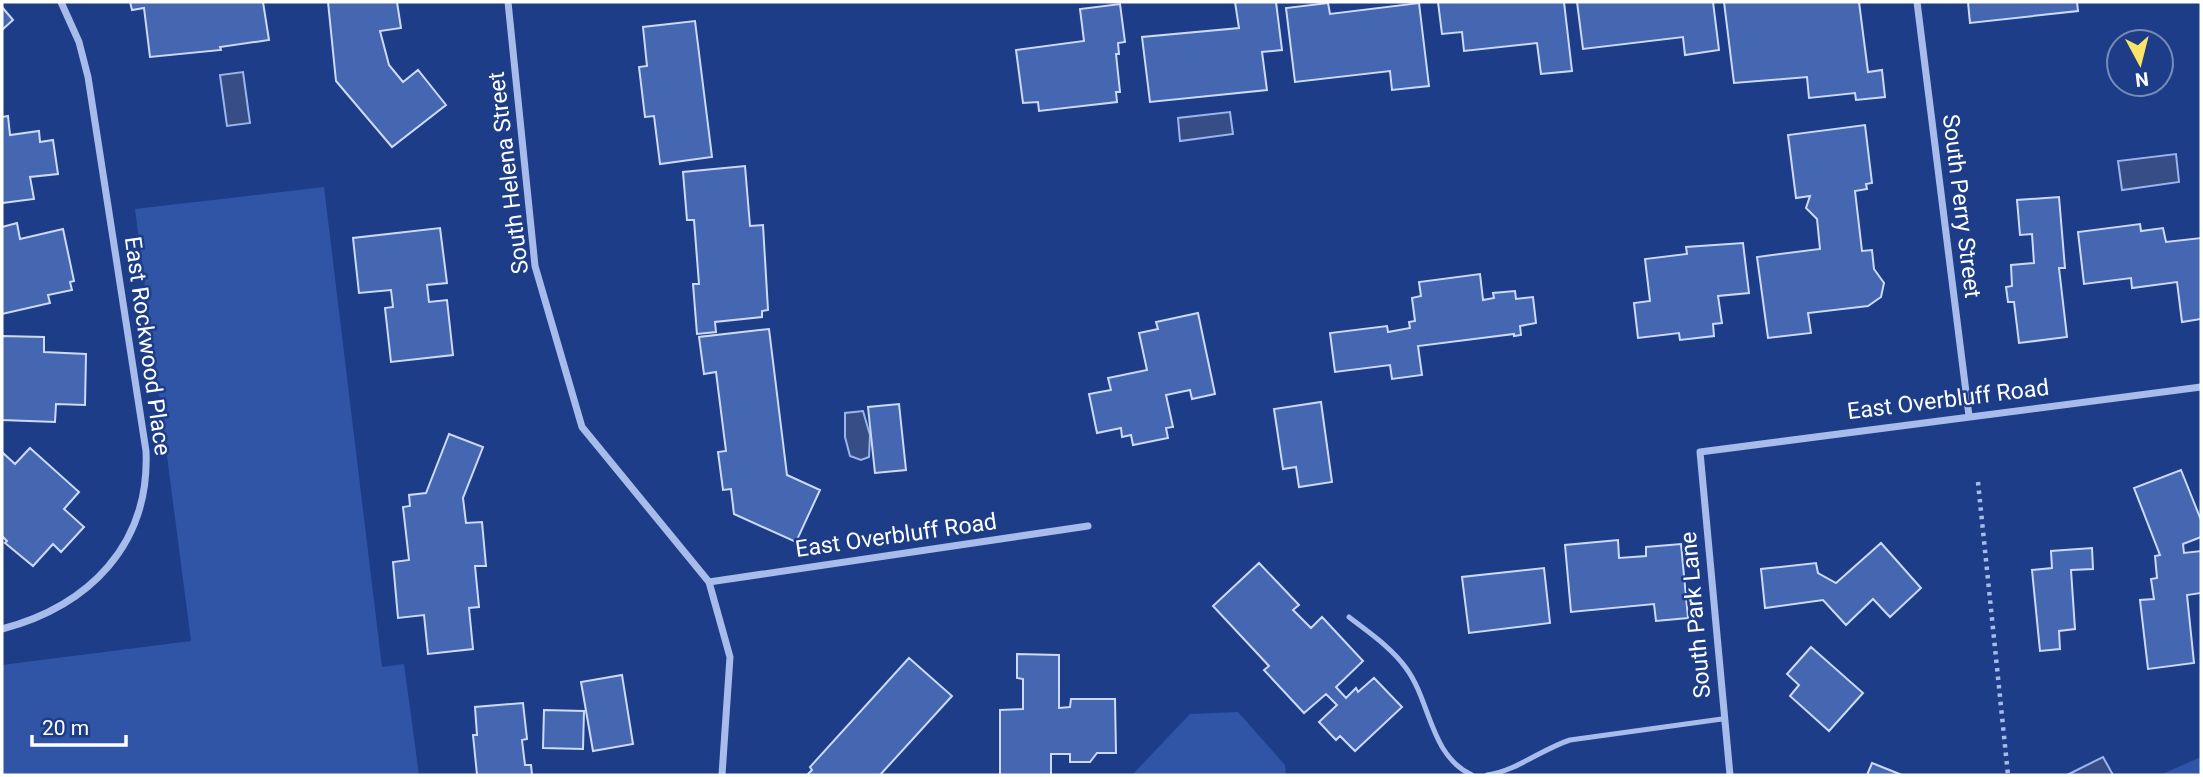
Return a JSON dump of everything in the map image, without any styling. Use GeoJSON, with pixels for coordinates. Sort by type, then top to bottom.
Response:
{"type":"FeatureCollection","features":[{"type":"Feature","properties":{"kind":"street","name":"East Rockwood Place"},"geometry":{"type":"LineString","coordinates":[[2,629],[53,610],[79,594],[96,579],[130,538],[139,515],[146,482],[144,438],[88,77],[79,41],[61,2]]}},
{"type":"Feature","properties":{"kind":"street","name":"South Helena Street"},"geometry":{"type":"LineString","coordinates":[[508,2],[535,266],[582,427],[709,582]]}},
{"type":"Feature","properties":{"kind":"street","name":"South Perry Street"},"geometry":{"type":"LineString","coordinates":[[1917,2],[1969,416]]}},
{"type":"Feature","properties":{"kind":"street","name":"East Overbluff Road"},"geometry":{"type":"LineString","coordinates":[[1700,452],[2201,387]]}},
{"type":"Feature","properties":{"kind":"street","name":"South Park Lane"},"geometry":{"type":"LineString","coordinates":[[1700,452],[1722,719],[1730,775]]}},
{"type":"Feature","properties":{"kind":"street","name":"East Overbluff Road"},"geometry":{"type":"LineString","coordinates":[[709,582],[1088,526]]}},
{"type":"Feature","properties":{"kind":"street"},"geometry":{"type":"LineString","coordinates":[[709,582],[730,657],[722,775]]}},
{"type":"Feature","properties":{"kind":"lane"},"geometry":{"type":"LineString","coordinates":[[1349,617],[1382,643],[1406,668],[1441,746],[1455,768],[1472,775]]}},
{"type":"Feature","properties":{"kind":"lane"},"geometry":{"type":"LineString","coordinates":[[1487,775],[1502,773],[1546,748],[1570,740],[1722,719]]}},
{"type":"Feature","properties":{"kind":"path"},"geometry":{"type":"LineString","coordinates":[[1978,482],[2008,775]]}},
{"type":"Feature","properties":{"kind":"shaded area"},"geometry":{"type":"Polygon","coordinates":[[[243,72],[250,123],[227,126],[220,75],[243,72]]]}},
{"type":"Feature","properties":{"kind":"shaded area"},"geometry":{"type":"Polygon","coordinates":[[[1230,112],[1233,134],[1180,141],[1178,118],[1230,112]]]}},
{"type":"Feature","properties":{"kind":"shaded area"},"geometry":{"type":"Polygon","coordinates":[[[2176,154],[2179,182],[2122,190],[2118,161],[2176,154]]]}},
{"type":"Feature","properties":{"kind":"shaded area"},"geometry":{"type":"Polygon","coordinates":[[[324,187],[382,667],[404,664],[419,775],[2,775],[2,665],[191,641],[135,209],[324,187]]]}},
{"type":"Feature","properties":{"kind":"shaded area"},"geometry":{"type":"Polygon","coordinates":[[[863,411],[870,435],[869,457],[861,460],[850,456],[845,437],[845,413],[863,411]]]}},
{"type":"Feature","properties":{"kind":"shaded area"},"geometry":{"type":"Polygon","coordinates":[[[1238,712],[1285,765],[1286,775],[1132,775],[1190,714],[1238,712]]]}},
{"type":"Feature","properties":{"kind":"shaded area"},"geometry":{"type":"Polygon","coordinates":[[[2103,757],[2113,775],[2067,775],[2103,757]]]}},
{"type":"Feature","properties":{"kind":"shaded area"},"geometry":{"type":"Polygon","coordinates":[[[2201,757],[2201,775],[2160,775],[2201,757]]]}},
{"type":"Feature","properties":{"kind":"building"},"geometry":{"type":"Polygon","coordinates":[[[130,2],[263,2],[269,40],[220,47],[221,50],[150,57],[144,8],[132,10],[130,2]]]}},
{"type":"Feature","properties":{"kind":"building"},"geometry":{"type":"Polygon","coordinates":[[[328,2],[397,2],[401,28],[380,31],[389,65],[403,82],[418,70],[446,105],[392,147],[336,81],[328,2]]]}},
{"type":"Feature","properties":{"kind":"building"},"geometry":{"type":"Polygon","coordinates":[[[1235,2],[1276,2],[1282,50],[1262,52],[1267,90],[1150,102],[1142,37],[1239,28],[1235,2]]]}},
{"type":"Feature","properties":{"kind":"building"},"geometry":{"type":"Polygon","coordinates":[[[1438,2],[1564,2],[1572,71],[1541,74],[1537,43],[1464,51],[1462,32],[1442,34],[1438,2]]]}},
{"type":"Feature","properties":{"kind":"building"},"geometry":{"type":"Polygon","coordinates":[[[1577,2],[1713,2],[1719,50],[1685,55],[1683,37],[1583,49],[1577,2]]]}},
{"type":"Feature","properties":{"kind":"building"},"geometry":{"type":"Polygon","coordinates":[[[1724,2],[1859,2],[1868,72],[1882,70],[1885,97],[1856,100],[1855,93],[1809,98],[1807,77],[1734,83],[1724,2]]]}},
{"type":"Feature","properties":{"kind":"building"},"geometry":{"type":"Polygon","coordinates":[[[1968,2],[2077,2],[2078,11],[1970,23],[1968,2]]]}},
{"type":"Feature","properties":{"kind":"building"},"geometry":{"type":"Polygon","coordinates":[[[1328,3],[1330,14],[1419,3],[1429,86],[1392,90],[1390,71],[1295,82],[1286,8],[1328,3]]]}},
{"type":"Feature","properties":{"kind":"building"},"geometry":{"type":"Polygon","coordinates":[[[1120,4],[1125,42],[1118,43],[1119,54],[1116,54],[1120,92],[1116,92],[1117,102],[1039,111],[1038,102],[1023,103],[1016,50],[1084,41],[1080,9],[1120,4]]]}},
{"type":"Feature","properties":{"kind":"building"},"geometry":{"type":"Polygon","coordinates":[[[2,7],[13,20],[2,30],[2,7]]]}},
{"type":"Feature","properties":{"kind":"building"},"geometry":{"type":"Polygon","coordinates":[[[695,21],[712,157],[660,164],[654,116],[645,117],[639,67],[647,66],[643,27],[695,21]]]}},
{"type":"Feature","properties":{"kind":"building"},"geometry":{"type":"Polygon","coordinates":[[[8,116],[10,135],[39,131],[40,142],[53,140],[58,174],[30,177],[34,199],[2,203],[2,117],[8,116]]]}},
{"type":"Feature","properties":{"kind":"building"},"geometry":{"type":"Polygon","coordinates":[[[1865,125],[1872,183],[1866,184],[1867,189],[1855,191],[1862,251],[1872,250],[1874,269],[1884,283],[1881,297],[1868,306],[1808,313],[1811,333],[1768,338],[1757,257],[1820,249],[1817,219],[1806,208],[1810,196],[1796,198],[1788,135],[1865,125]]]}},
{"type":"Feature","properties":{"kind":"building"},"geometry":{"type":"Polygon","coordinates":[[[745,166],[750,226],[763,225],[768,310],[762,311],[762,317],[715,322],[716,332],[697,334],[693,284],[699,284],[694,220],[687,220],[683,172],[745,166]]]}},
{"type":"Feature","properties":{"kind":"building"},"geometry":{"type":"Polygon","coordinates":[[[2059,197],[2065,268],[2059,268],[2067,337],[2019,343],[2014,302],[2008,302],[2006,287],[2012,286],[2011,265],[2034,263],[2032,234],[2020,235],[2017,200],[2059,197]]]}},
{"type":"Feature","properties":{"kind":"building"},"geometry":{"type":"Polygon","coordinates":[[[17,223],[20,239],[63,229],[74,281],[70,282],[72,290],[48,295],[50,303],[2,314],[2,227],[17,223]]]}},
{"type":"Feature","properties":{"kind":"building"},"geometry":{"type":"Polygon","coordinates":[[[2140,224],[2141,231],[2163,228],[2166,242],[2201,238],[2201,319],[2182,322],[2177,282],[2132,288],[2131,278],[2084,284],[2078,232],[2140,224]]]}},
{"type":"Feature","properties":{"kind":"building"},"geometry":{"type":"Polygon","coordinates":[[[440,228],[447,283],[427,285],[429,302],[447,300],[453,355],[391,362],[385,308],[393,307],[391,290],[359,293],[353,238],[440,228]]]}},
{"type":"Feature","properties":{"kind":"building"},"geometry":{"type":"Polygon","coordinates":[[[1743,243],[1749,293],[1718,296],[1722,323],[1713,324],[1714,336],[1680,340],[1679,333],[1638,338],[1634,303],[1650,301],[1645,259],[1687,254],[1686,247],[1743,243]]]}},
{"type":"Feature","properties":{"kind":"building"},"geometry":{"type":"Polygon","coordinates":[[[1480,274],[1483,300],[1494,298],[1493,293],[1515,291],[1516,299],[1533,297],[1536,323],[1520,326],[1521,335],[1418,346],[1422,375],[1392,379],[1390,365],[1335,372],[1330,333],[1387,326],[1388,332],[1410,328],[1409,322],[1415,321],[1412,298],[1421,296],[1419,282],[1480,274]]]}},
{"type":"Feature","properties":{"kind":"building"},"geometry":{"type":"Polygon","coordinates":[[[1198,313],[1215,394],[1192,399],[1190,390],[1166,395],[1173,427],[1166,428],[1168,438],[1133,445],[1131,435],[1122,437],[1121,428],[1097,433],[1089,394],[1111,390],[1108,378],[1147,370],[1139,333],[1158,329],[1156,322],[1198,313]]]}},
{"type":"Feature","properties":{"kind":"building"},"geometry":{"type":"Polygon","coordinates":[[[769,329],[787,475],[820,490],[796,542],[734,514],[731,489],[723,490],[718,452],[726,451],[716,372],[704,374],[699,337],[769,329]]]}},
{"type":"Feature","properties":{"kind":"building"},"geometry":{"type":"Polygon","coordinates":[[[2,336],[44,337],[44,352],[86,354],[85,405],[56,404],[55,422],[2,420],[2,336]]]}},
{"type":"Feature","properties":{"kind":"building"},"geometry":{"type":"Polygon","coordinates":[[[1321,402],[1332,482],[1299,487],[1296,467],[1283,469],[1274,409],[1321,402]]]}},
{"type":"Feature","properties":{"kind":"building"},"geometry":{"type":"Polygon","coordinates":[[[899,404],[906,470],[875,473],[868,407],[899,404]]]}},
{"type":"Feature","properties":{"kind":"building"},"geometry":{"type":"Polygon","coordinates":[[[449,434],[483,447],[463,498],[466,523],[482,522],[486,566],[475,566],[479,607],[469,608],[473,649],[428,654],[424,615],[398,618],[393,562],[409,560],[403,507],[410,506],[409,495],[426,493],[449,434]]]}},
{"type":"Feature","properties":{"kind":"building"},"geometry":{"type":"Polygon","coordinates":[[[30,448],[79,492],[64,509],[84,527],[61,552],[53,544],[33,566],[5,543],[7,541],[2,536],[2,452],[15,464],[30,448]]]}},
{"type":"Feature","properties":{"kind":"building"},"geometry":{"type":"Polygon","coordinates":[[[2181,470],[2201,520],[2201,537],[2183,544],[2184,553],[2201,551],[2201,593],[2187,595],[2194,663],[2148,669],[2140,600],[2154,599],[2151,579],[2157,578],[2155,556],[2160,555],[2134,488],[2181,470]]]}},
{"type":"Feature","properties":{"kind":"building"},"geometry":{"type":"Polygon","coordinates":[[[1618,540],[1619,558],[1646,556],[1646,547],[1681,544],[1688,618],[1656,621],[1654,604],[1571,612],[1565,545],[1618,540]]]}},
{"type":"Feature","properties":{"kind":"building"},"geometry":{"type":"Polygon","coordinates":[[[1881,543],[1921,588],[1890,617],[1873,599],[1846,625],[1823,600],[1765,608],[1761,569],[1816,563],[1818,573],[1836,583],[1881,543]]]}},
{"type":"Feature","properties":{"kind":"building"},"geometry":{"type":"Polygon","coordinates":[[[2092,548],[2093,569],[2071,570],[2075,629],[2059,631],[2060,649],[2040,651],[2032,570],[2052,568],[2051,551],[2092,548]]]}},
{"type":"Feature","properties":{"kind":"building"},"geometry":{"type":"Polygon","coordinates":[[[1259,563],[1299,605],[1293,610],[1311,628],[1322,617],[1363,661],[1336,687],[1346,698],[1356,688],[1358,692],[1374,678],[1402,707],[1355,751],[1340,736],[1336,740],[1319,722],[1337,705],[1326,694],[1304,713],[1264,670],[1269,666],[1213,606],[1259,563]]]}},
{"type":"Feature","properties":{"kind":"building"},"geometry":{"type":"Polygon","coordinates":[[[1544,568],[1550,623],[1469,633],[1462,577],[1544,568]]]}},
{"type":"Feature","properties":{"kind":"building"},"geometry":{"type":"Polygon","coordinates":[[[1811,647],[1863,693],[1829,731],[1790,696],[1799,685],[1787,674],[1811,647]]]}},
{"type":"Feature","properties":{"kind":"building"},"geometry":{"type":"Polygon","coordinates":[[[1017,654],[1059,655],[1059,708],[1070,707],[1071,699],[1115,699],[1116,753],[1097,753],[1090,762],[1070,762],[1070,754],[1051,754],[1051,775],[1000,775],[1000,710],[1023,709],[1023,679],[1017,678],[1017,654]]]}},
{"type":"Feature","properties":{"kind":"building"},"geometry":{"type":"Polygon","coordinates":[[[909,658],[952,696],[880,775],[807,775],[812,770],[810,767],[909,658]]]}},
{"type":"Feature","properties":{"kind":"building"},"geometry":{"type":"Polygon","coordinates":[[[622,675],[633,744],[593,751],[581,682],[622,675]]]}},
{"type":"Feature","properties":{"kind":"building"},"geometry":{"type":"Polygon","coordinates":[[[523,703],[527,739],[522,740],[525,765],[531,765],[532,775],[477,775],[473,735],[477,735],[475,707],[523,703]]]}},
{"type":"Feature","properties":{"kind":"building"},"geometry":{"type":"Polygon","coordinates":[[[544,710],[584,711],[583,749],[543,748],[544,710]]]}},
{"type":"Feature","properties":{"kind":"building"},"geometry":{"type":"Polygon","coordinates":[[[1872,763],[1902,775],[1867,775],[1872,763]]]}}]}
